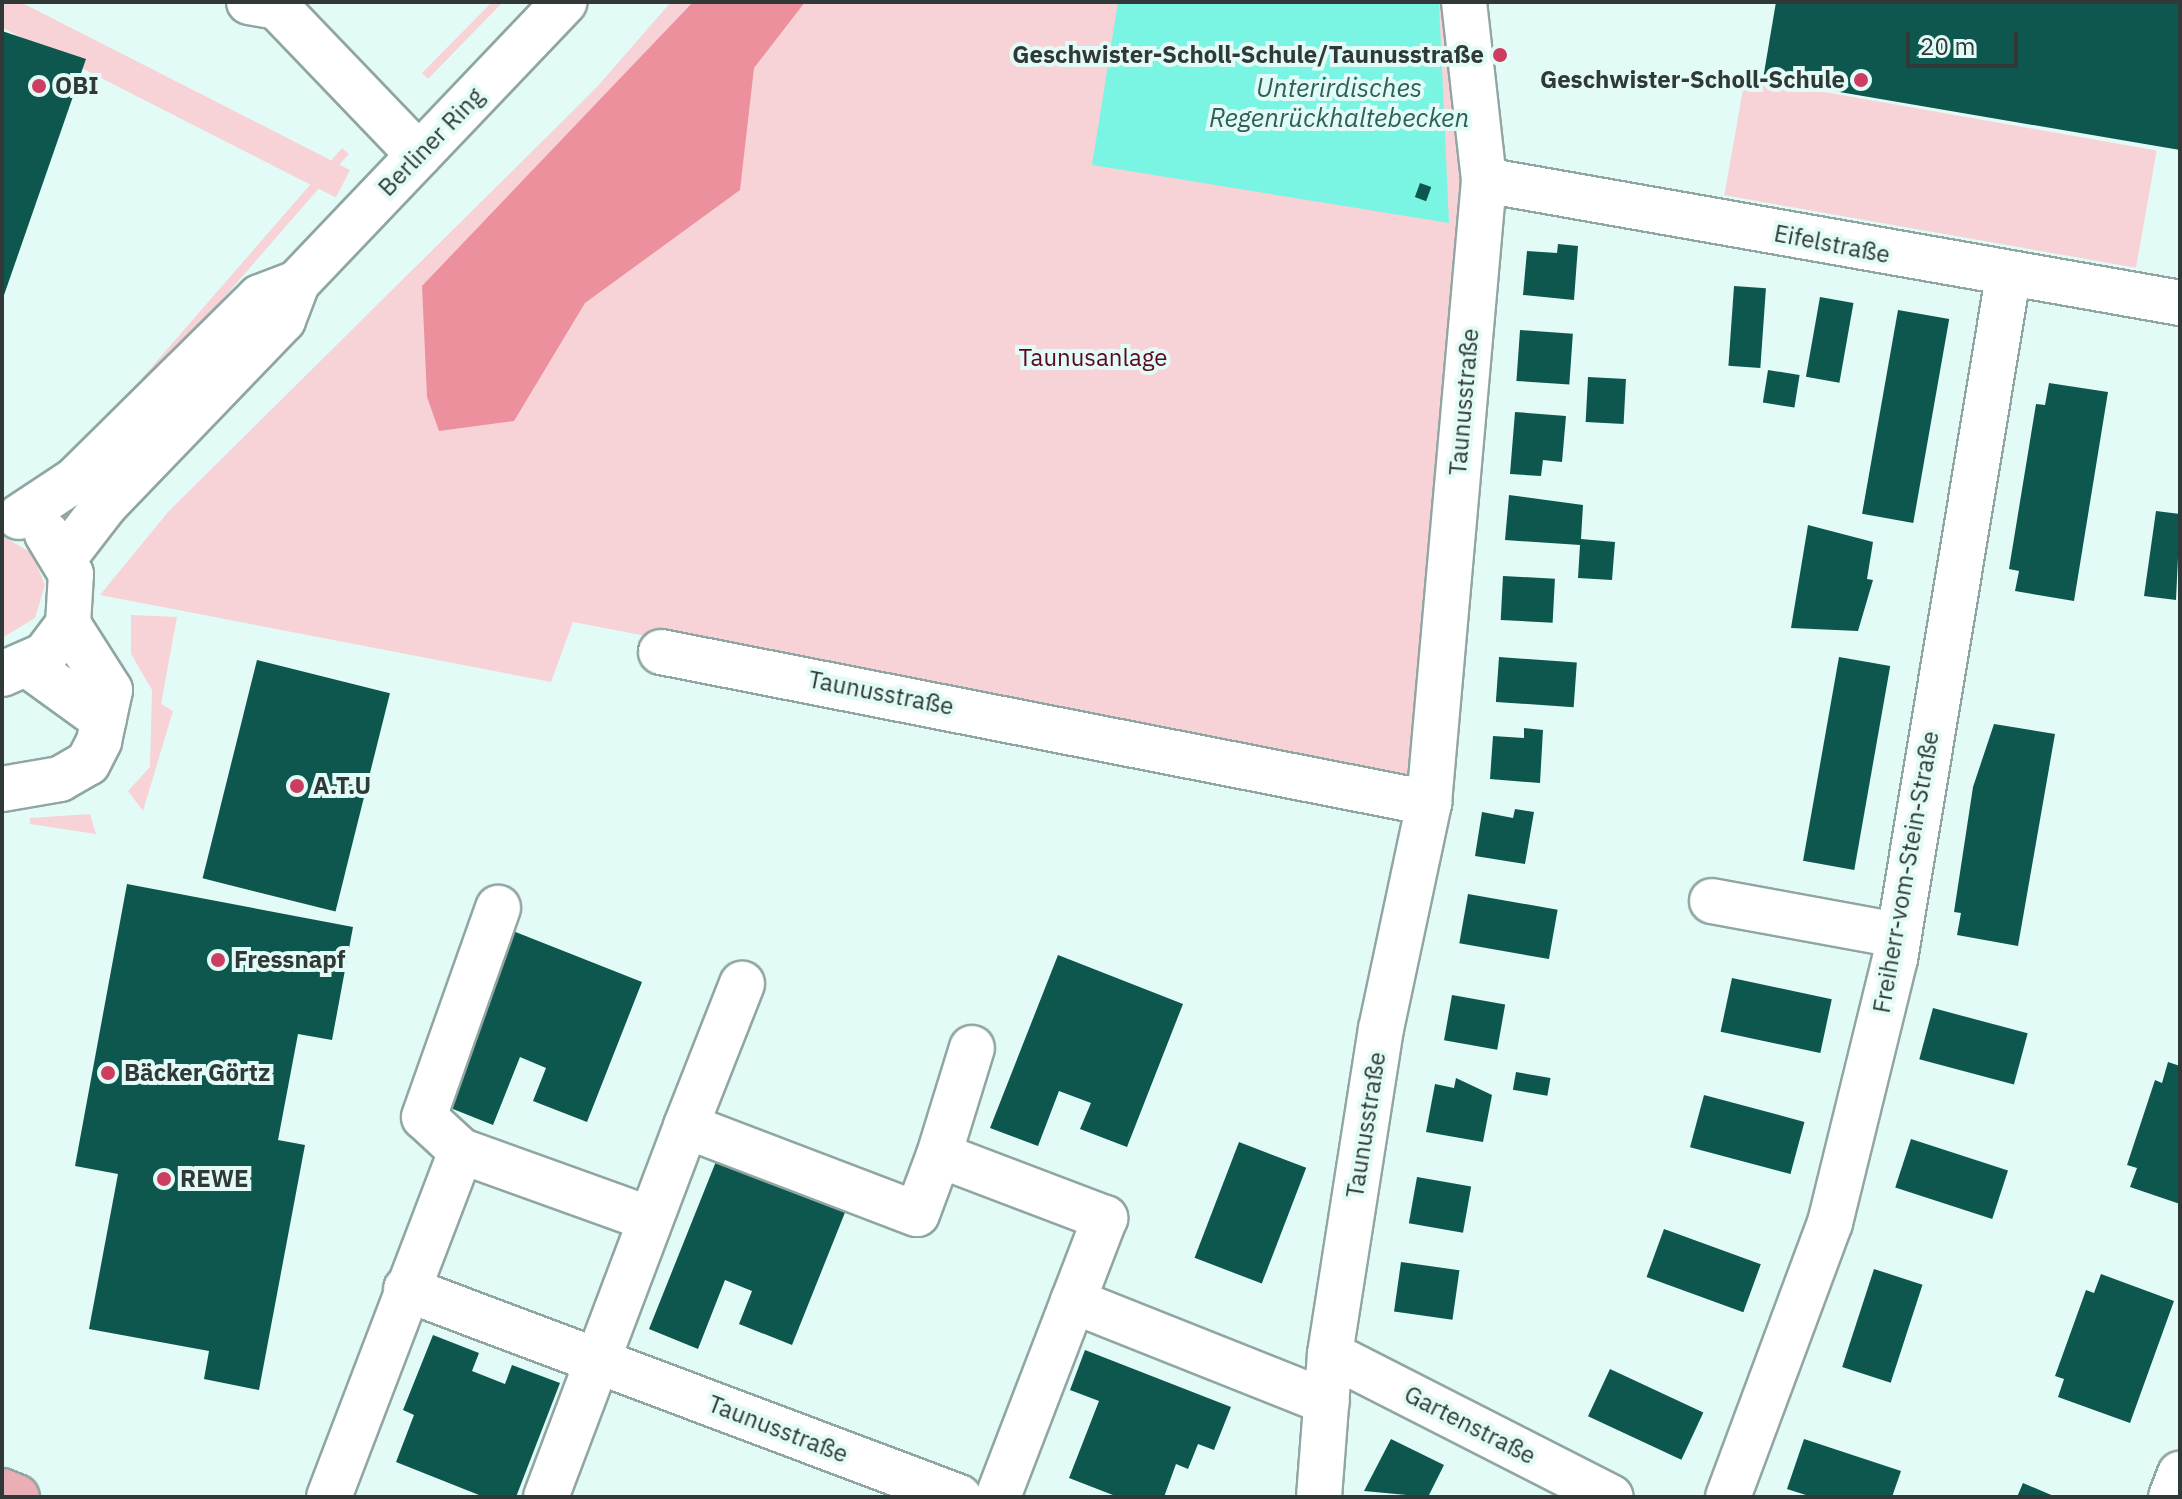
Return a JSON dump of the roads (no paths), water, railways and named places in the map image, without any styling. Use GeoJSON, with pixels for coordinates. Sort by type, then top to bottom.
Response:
{"type":"FeatureCollection","features":[{"type":"Feature","properties":{"kind":"main road"},"geometry":{"type":"LineString","coordinates":[[2,1491],[17,1497]]}},
{"type":"Feature","properties":{"kind":"street"},"geometry":{"type":"LineString","coordinates":[[249,2],[277,7],[419,155]]}},
{"type":"Feature","properties":{"kind":"street","name":"Berliner Ring"},"geometry":{"type":"LineString","coordinates":[[297,283],[260,297],[75,480],[11,516],[65,557],[105,505],[283,320],[297,283],[565,2]]}},
{"type":"Feature","properties":{"kind":"street","name":"Taunusstraße"},"geometry":{"type":"LineString","coordinates":[[1319,1497],[1330,1354],[1381,1029],[1429,803],[1484,180],[1464,2]]}},
{"type":"Feature","properties":{"kind":"street","name":"Eifelstraße"},"geometry":{"type":"LineString","coordinates":[[1484,180],[2008,277],[2180,303]]}},
{"type":"Feature","properties":{"kind":"street","name":"Freiherr-vom-Stein-Straße"},"geometry":{"type":"LineString","coordinates":[[1728,1497],[1830,1223],[1898,935],[2008,277]]}},
{"type":"Feature","properties":{"kind":"street"},"geometry":{"type":"LineString","coordinates":[[65,557],[74,592],[68,624],[15,670],[104,720]]}},
{"type":"Feature","properties":{"kind":"street"},"geometry":{"type":"LineString","coordinates":[[2,789],[60,779],[88,763],[104,720],[110,690],[68,624]]}},
{"type":"Feature","properties":{"kind":"street","name":"Taunusstraße"},"geometry":{"type":"LineString","coordinates":[[661,652],[1429,803]]}},
{"type":"Feature","properties":{"kind":"street"},"geometry":{"type":"LineString","coordinates":[[1712,901],[1898,935]]}},
{"type":"Feature","properties":{"kind":"street"},"geometry":{"type":"LineString","coordinates":[[498,908],[424,1117],[461,1151],[650,1219]]}},
{"type":"Feature","properties":{"kind":"street"},"geometry":{"type":"LineString","coordinates":[[546,1497],[742,984]]}},
{"type":"Feature","properties":{"kind":"street"},"geometry":{"type":"LineString","coordinates":[[686,1126],[917,1214],[972,1048]]}},
{"type":"Feature","properties":{"kind":"street"},"geometry":{"type":"LineString","coordinates":[[329,1497],[461,1151]]}},
{"type":"Feature","properties":{"kind":"street"},"geometry":{"type":"LineString","coordinates":[[939,1155],[1105,1218],[998,1497]]}},
{"type":"Feature","properties":{"kind":"street","name":"Taunusstraße"},"geometry":{"type":"LineString","coordinates":[[406,1289],[598,1361],[872,1482],[959,1497]]}},
{"type":"Feature","properties":{"kind":"street"},"geometry":{"type":"LineString","coordinates":[[1073,1301],[1327,1402]]}},
{"type":"Feature","properties":{"kind":"street","name":"Gartenstraße"},"geometry":{"type":"LineString","coordinates":[[1330,1354],[1611,1497]]}},
{"type":"Feature","properties":{"kind":"street"},"geometry":{"type":"LineString","coordinates":[[2171,1497],[2180,1474]]}},
{"type":"Feature","properties":{"kind":"water","name":"Unterirdisches Regenrückhaltebecken"},"geometry":{"type":"Polygon","coordinates":[[[1118,2],[1439,2],[1449,223],[1092,165],[1118,2]]]}},
{"type":"Feature","properties":{"kind":"place","name":"Geschwister-Scholl-Schule/Taunusstraße"},"geometry":{"type":"Point","coordinates":[1500,55]}},
{"type":"Feature","properties":{"kind":"place","name":"Geschwister-Scholl-Schule"},"geometry":{"type":"Point","coordinates":[1861,80]}},
{"type":"Feature","properties":{"kind":"place","name":"OBI"},"geometry":{"type":"Point","coordinates":[39,86]}},
{"type":"Feature","properties":{"kind":"place","name":"A.T.U"},"geometry":{"type":"Point","coordinates":[297,786]}},
{"type":"Feature","properties":{"kind":"place","name":"Fressnapf"},"geometry":{"type":"Point","coordinates":[218,960]}},
{"type":"Feature","properties":{"kind":"place","name":"Bäcker Görtz"},"geometry":{"type":"Point","coordinates":[108,1073]}},
{"type":"Feature","properties":{"kind":"place","name":"REWE"},"geometry":{"type":"Point","coordinates":[164,1179]}},
{"type":"Feature","properties":{"kind":"park label","name":"Taunusanlage"},"geometry":{"type":"Point","coordinates":[1093,358]}}]}
